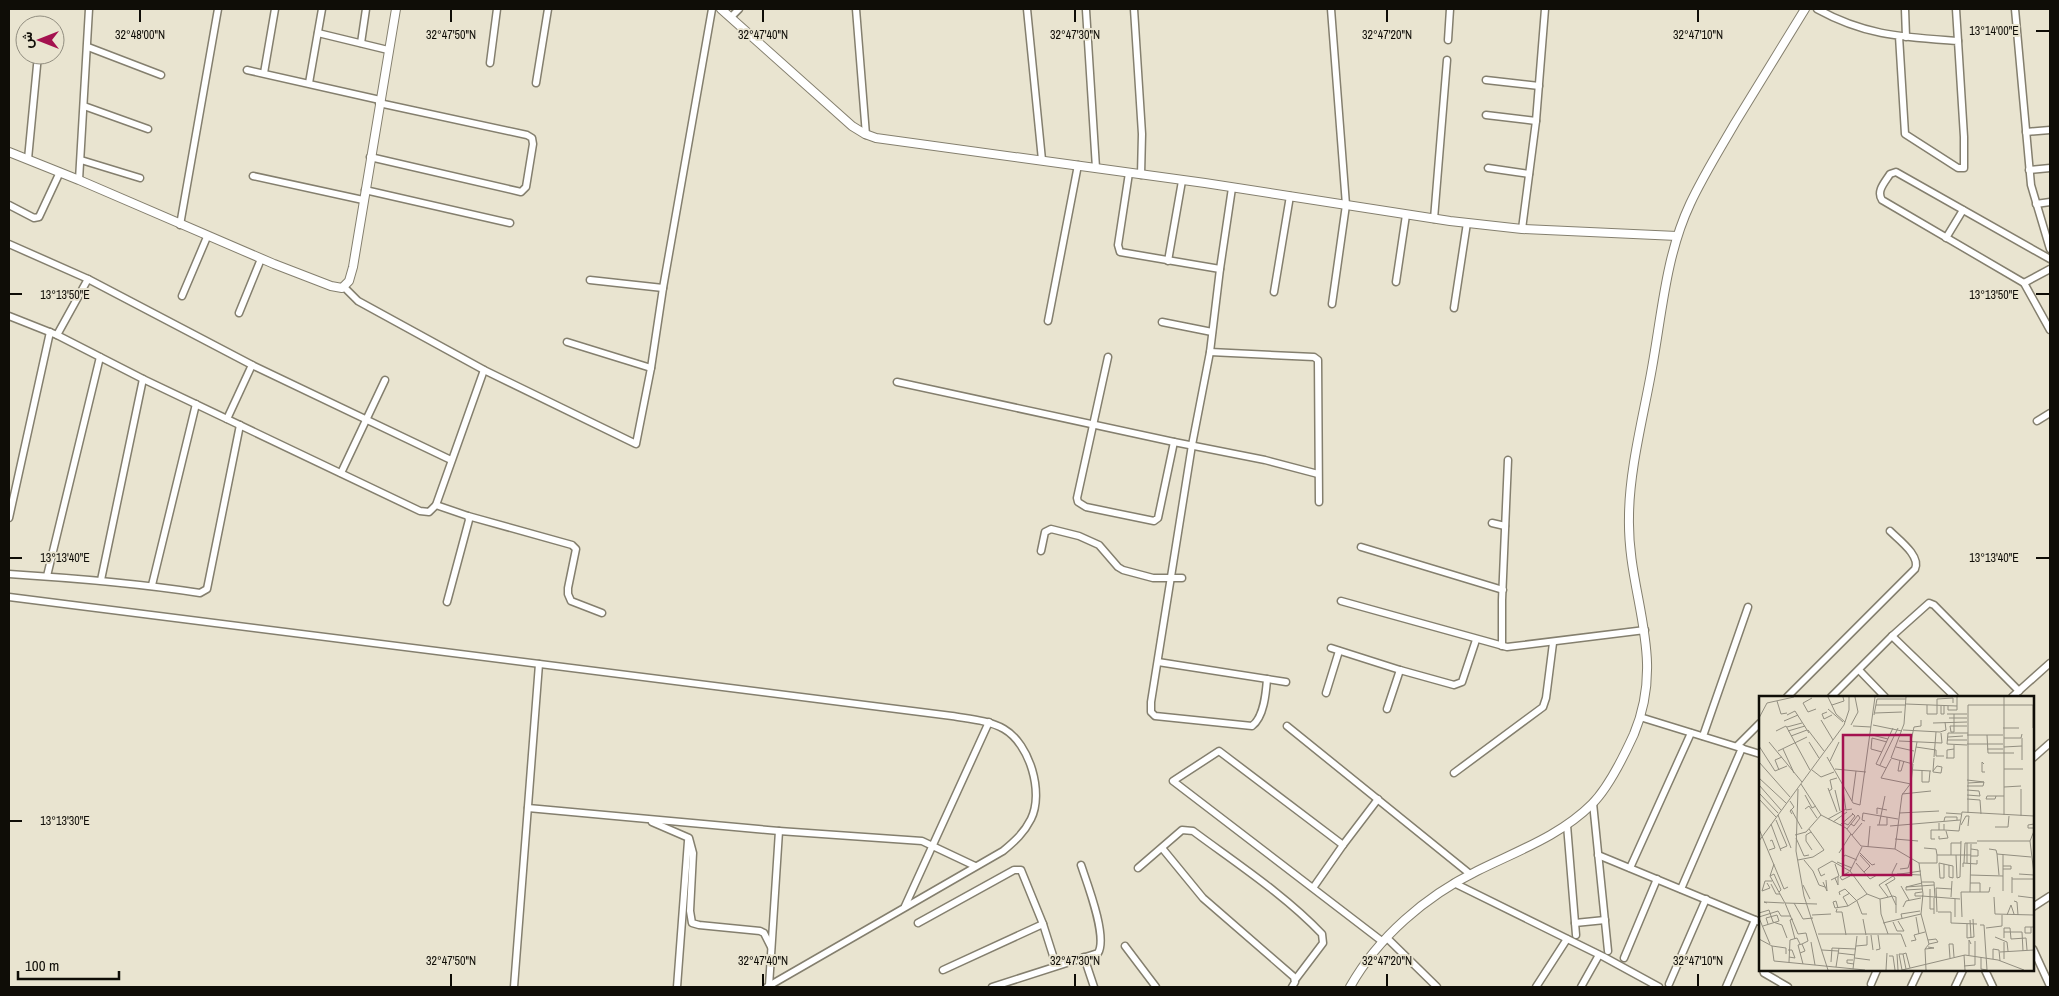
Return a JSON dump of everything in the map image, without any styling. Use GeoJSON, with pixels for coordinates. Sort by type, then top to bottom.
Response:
{"type":"FeatureCollection","features":[{"type":"Feature","properties":{"kind":"street"},"geometry":{"type":"LineString","coordinates":[[79,180],[89,9]]}},
{"type":"Feature","properties":{"kind":"street"},"geometry":{"type":"LineString","coordinates":[[180,225],[218,9]]}},
{"type":"Feature","properties":{"kind":"street"},"geometry":{"type":"LineString","coordinates":[[264,73],[275,9]]}},
{"type":"Feature","properties":{"kind":"street"},"geometry":{"type":"LineString","coordinates":[[309,83],[322,9]]}},
{"type":"Feature","properties":{"kind":"street"},"geometry":{"type":"LineString","coordinates":[[360,43],[366,9]]}},
{"type":"Feature","properties":{"kind":"street"},"geometry":{"type":"LineString","coordinates":[[9,152],[79,180],[261,259],[336,288],[344,287],[349,281],[353,267],[396,9]]}},
{"type":"Feature","properties":{"kind":"street"},"geometry":{"type":"LineString","coordinates":[[490,62],[497,9]]}},
{"type":"Feature","properties":{"kind":"street"},"geometry":{"type":"LineString","coordinates":[[536,83],[548,9]]}},
{"type":"Feature","properties":{"kind":"street"},"geometry":{"type":"LineString","coordinates":[[344,287],[358,300],[484,370],[636,444],[651,368],[663,288],[712,9]]}},
{"type":"Feature","properties":{"kind":"street"},"geometry":{"type":"LineString","coordinates":[[722,9],[840,116],[866,135],[883,139],[1182,180],[1434,219],[1522,229],[1677,236]]}},
{"type":"Feature","properties":{"kind":"street"},"geometry":{"type":"LineString","coordinates":[[731,17],[739,9]]}},
{"type":"Feature","properties":{"kind":"street"},"geometry":{"type":"LineString","coordinates":[[856,9],[866,135]]}},
{"type":"Feature","properties":{"kind":"street"},"geometry":{"type":"LineString","coordinates":[[1027,9],[1042,160]]}},
{"type":"Feature","properties":{"kind":"street"},"geometry":{"type":"LineString","coordinates":[[1134,9],[1142,134],[1140,175]]}},
{"type":"Feature","properties":{"kind":"street"},"geometry":{"type":"LineString","coordinates":[[1331,9],[1346,205],[1332,304]]}},
{"type":"Feature","properties":{"kind":"street"},"geometry":{"type":"LineString","coordinates":[[1448,40],[1450,9]]}},
{"type":"Feature","properties":{"kind":"street"},"geometry":{"type":"LineString","coordinates":[[1522,229],[1536,121],[1545,9]]}},
{"type":"Feature","properties":{"kind":"street"},"geometry":{"type":"LineString","coordinates":[[1350,987],[1372,955],[1404,921],[1454,883],[1532,846],[1567,824],[1593,803],[1626,752],[1640,717],[1646,686],[1648,659],[1645,630],[1630,544],[1630,498],[1665,284],[1677,236],[1689,205],[1705,174],[1805,9]]}},
{"type":"Feature","properties":{"kind":"street"},"geometry":{"type":"LineString","coordinates":[[1817,9],[1844,23],[1903,37],[1958,41]]}},
{"type":"Feature","properties":{"kind":"street"},"geometry":{"type":"LineString","coordinates":[[1906,9],[1903,37],[1905,134],[1962,169],[1965,167],[1965,155],[1956,9]]}},
{"type":"Feature","properties":{"kind":"street"},"geometry":{"type":"LineString","coordinates":[[2015,9],[2029,170],[2036,204],[2050,249]]}},
{"type":"Feature","properties":{"kind":"street"},"geometry":{"type":"LineString","coordinates":[[1086,10],[1096,168]]}},
{"type":"Feature","properties":{"kind":"street"},"geometry":{"type":"LineString","coordinates":[[318,33],[388,50]]}},
{"type":"Feature","properties":{"kind":"street"},"geometry":{"type":"LineString","coordinates":[[88,47],[161,75]]}},
{"type":"Feature","properties":{"kind":"street"},"geometry":{"type":"LineString","coordinates":[[1434,219],[1446,60]]}},
{"type":"Feature","properties":{"kind":"street"},"geometry":{"type":"LineString","coordinates":[[28,159],[37,65]]}},
{"type":"Feature","properties":{"kind":"street"},"geometry":{"type":"LineString","coordinates":[[247,70],[527,135],[532,138],[533,144],[526,187],[521,192],[370,157]]}},
{"type":"Feature","properties":{"kind":"street"},"geometry":{"type":"LineString","coordinates":[[1486,80],[1539,86]]}},
{"type":"Feature","properties":{"kind":"street"},"geometry":{"type":"LineString","coordinates":[[84,106],[148,129]]}},
{"type":"Feature","properties":{"kind":"street"},"geometry":{"type":"LineString","coordinates":[[1486,115],[1536,121]]}},
{"type":"Feature","properties":{"kind":"street"},"geometry":{"type":"LineString","coordinates":[[2026,132],[2050,130]]}},
{"type":"Feature","properties":{"kind":"street"},"geometry":{"type":"LineString","coordinates":[[80,160],[140,178]]}},
{"type":"Feature","properties":{"kind":"street"},"geometry":{"type":"LineString","coordinates":[[1048,321],[1078,166]]}},
{"type":"Feature","properties":{"kind":"street"},"geometry":{"type":"LineString","coordinates":[[1488,168],[1529,174]]}},
{"type":"Feature","properties":{"kind":"street"},"geometry":{"type":"LineString","coordinates":[[2029,170],[2050,168]]}},
{"type":"Feature","properties":{"kind":"street"},"geometry":{"type":"LineString","coordinates":[[9,206],[34,218],[39,217],[60,172]]}},
{"type":"Feature","properties":{"kind":"street"},"geometry":{"type":"LineString","coordinates":[[2050,259],[1894,172],[1890,174],[1880,190],[1882,200],[2024,283],[2050,330]]}},
{"type":"Feature","properties":{"kind":"street"},"geometry":{"type":"LineString","coordinates":[[1129,174],[1118,249],[1125,254],[1220,269]]}},
{"type":"Feature","properties":{"kind":"street"},"geometry":{"type":"LineString","coordinates":[[253,176],[363,200]]}},
{"type":"Feature","properties":{"kind":"street"},"geometry":{"type":"LineString","coordinates":[[1168,261],[1182,180]]}},
{"type":"Feature","properties":{"kind":"street"},"geometry":{"type":"LineString","coordinates":[[1232,188],[1210,352],[1192,445],[1150,708],[1152,715],[1156,716],[1252,726],[1258,720],[1265,699],[1268,679]]}},
{"type":"Feature","properties":{"kind":"street"},"geometry":{"type":"LineString","coordinates":[[365,190],[510,223]]}},
{"type":"Feature","properties":{"kind":"street"},"geometry":{"type":"LineString","coordinates":[[1274,292],[1290,196]]}},
{"type":"Feature","properties":{"kind":"street"},"geometry":{"type":"LineString","coordinates":[[2036,204],[2050,202]]}},
{"type":"Feature","properties":{"kind":"street"},"geometry":{"type":"LineString","coordinates":[[1946,238],[1962,210]]}},
{"type":"Feature","properties":{"kind":"street"},"geometry":{"type":"LineString","coordinates":[[1396,282],[1406,215]]}},
{"type":"Feature","properties":{"kind":"street"},"geometry":{"type":"LineString","coordinates":[[1454,308],[1467,223]]}},
{"type":"Feature","properties":{"kind":"street"},"geometry":{"type":"LineString","coordinates":[[182,296],[208,237]]}},
{"type":"Feature","properties":{"kind":"street"},"geometry":{"type":"LineString","coordinates":[[9,244],[88,279],[252,365],[450,460]]}},
{"type":"Feature","properties":{"kind":"street"},"geometry":{"type":"LineString","coordinates":[[239,313],[261,259]]}},
{"type":"Feature","properties":{"kind":"street"},"geometry":{"type":"LineString","coordinates":[[2024,283],[2050,269]]}},
{"type":"Feature","properties":{"kind":"street"},"geometry":{"type":"LineString","coordinates":[[9,518],[53,334],[88,279]]}},
{"type":"Feature","properties":{"kind":"street"},"geometry":{"type":"LineString","coordinates":[[590,280],[663,288]]}},
{"type":"Feature","properties":{"kind":"street"},"geometry":{"type":"LineString","coordinates":[[9,316],[53,334],[420,511],[428,512],[436,505],[450,460],[484,370]]}},
{"type":"Feature","properties":{"kind":"street"},"geometry":{"type":"LineString","coordinates":[[1162,322],[1212,332]]}},
{"type":"Feature","properties":{"kind":"street"},"geometry":{"type":"LineString","coordinates":[[567,342],[651,368]]}},
{"type":"Feature","properties":{"kind":"street"},"geometry":{"type":"LineString","coordinates":[[1210,352],[1314,357],[1318,360],[1319,502]]}},
{"type":"Feature","properties":{"kind":"street"},"geometry":{"type":"LineString","coordinates":[[47,576],[100,357]]}},
{"type":"Feature","properties":{"kind":"street"},"geometry":{"type":"LineString","coordinates":[[1108,357],[1092,425],[1077,498],[1078,502],[1086,507],[1154,521],[1158,518],[1174,442]]}},
{"type":"Feature","properties":{"kind":"street"},"geometry":{"type":"LineString","coordinates":[[227,419],[252,365]]}},
{"type":"Feature","properties":{"kind":"street"},"geometry":{"type":"LineString","coordinates":[[101,580],[143,379]]}},
{"type":"Feature","properties":{"kind":"street"},"geometry":{"type":"LineString","coordinates":[[341,473],[384,380]]}},
{"type":"Feature","properties":{"kind":"street"},"geometry":{"type":"LineString","coordinates":[[897,382],[1318,474]]}},
{"type":"Feature","properties":{"kind":"street"},"geometry":{"type":"LineString","coordinates":[[152,586],[196,404]]}},
{"type":"Feature","properties":{"kind":"street"},"geometry":{"type":"LineString","coordinates":[[2037,421],[2050,413]]}},
{"type":"Feature","properties":{"kind":"street"},"geometry":{"type":"LineString","coordinates":[[9,574],[101,580],[200,593],[207,589],[240,425]]}},
{"type":"Feature","properties":{"kind":"street"},"geometry":{"type":"LineString","coordinates":[[1502,646],[1508,460]]}},
{"type":"Feature","properties":{"kind":"street"},"geometry":{"type":"LineString","coordinates":[[436,505],[468,516],[572,545],[576,549],[568,594],[572,601],[602,613]]}},
{"type":"Feature","properties":{"kind":"street"},"geometry":{"type":"LineString","coordinates":[[447,602],[469,525],[468,516]]}},
{"type":"Feature","properties":{"kind":"street"},"geometry":{"type":"LineString","coordinates":[[1492,523],[1505,526]]}},
{"type":"Feature","properties":{"kind":"street"},"geometry":{"type":"LineString","coordinates":[[1040,551],[1046,532],[1051,529],[1079,536],[1099,545],[1110,555],[1118,567],[1123,570],[1153,578],[1182,578]]}},
{"type":"Feature","properties":{"kind":"street"},"geometry":{"type":"LineString","coordinates":[[1788,696],[1915,569],[1917,565],[1916,558],[1890,531]]}},
{"type":"Feature","properties":{"kind":"street"},"geometry":{"type":"LineString","coordinates":[[1361,547],[1503,590]]}},
{"type":"Feature","properties":{"kind":"street"},"geometry":{"type":"LineString","coordinates":[[9,597],[989,722],[1006,730],[1021,745],[1034,773],[1036,794],[1032,817],[1023,834],[1003,851],[768,987]]}},
{"type":"Feature","properties":{"kind":"street"},"geometry":{"type":"LineString","coordinates":[[1341,600],[1502,646],[1513,647],[1554,643],[1645,630]]}},
{"type":"Feature","properties":{"kind":"street"},"geometry":{"type":"LineString","coordinates":[[1832,696],[1926,604],[1932,604],[2019,691]]}},
{"type":"Feature","properties":{"kind":"street"},"geometry":{"type":"LineString","coordinates":[[1703,736],[1748,607]]}},
{"type":"Feature","properties":{"kind":"street"},"geometry":{"type":"LineString","coordinates":[[1892,636],[1954,696]]}},
{"type":"Feature","properties":{"kind":"street"},"geometry":{"type":"LineString","coordinates":[[1331,648],[1400,670],[1443,682],[1458,684],[1462,682],[1476,640]]}},
{"type":"Feature","properties":{"kind":"street"},"geometry":{"type":"LineString","coordinates":[[1454,773],[1543,707],[1554,643]]}},
{"type":"Feature","properties":{"kind":"street"},"geometry":{"type":"LineString","coordinates":[[1326,693],[1339,651]]}},
{"type":"Feature","properties":{"kind":"street"},"geometry":{"type":"LineString","coordinates":[[1158,662],[1286,682]]}},
{"type":"Feature","properties":{"kind":"street"},"geometry":{"type":"LineString","coordinates":[[2013,696],[2050,663]]}},
{"type":"Feature","properties":{"kind":"street"},"geometry":{"type":"LineString","coordinates":[[514,987],[539,664]]}},
{"type":"Feature","properties":{"kind":"street"},"geometry":{"type":"LineString","coordinates":[[1386,709],[1400,670]]}},
{"type":"Feature","properties":{"kind":"street"},"geometry":{"type":"LineString","coordinates":[[1859,670],[1884,696]]}},
{"type":"Feature","properties":{"kind":"street"},"geometry":{"type":"LineString","coordinates":[[1640,717],[1759,754]]}},
{"type":"Feature","properties":{"kind":"street"},"geometry":{"type":"LineString","coordinates":[[904,907],[989,722]]}},
{"type":"Feature","properties":{"kind":"street"},"geometry":{"type":"LineString","coordinates":[[1681,889],[1739,747],[1759,724]]}},
{"type":"Feature","properties":{"kind":"street"},"geometry":{"type":"LineString","coordinates":[[1287,726],[1470,874]]}},
{"type":"Feature","properties":{"kind":"street"},"geometry":{"type":"LineString","coordinates":[[1630,868],[1691,732]]}},
{"type":"Feature","properties":{"kind":"street"},"geometry":{"type":"LineString","coordinates":[[2034,757],[2050,743]]}},
{"type":"Feature","properties":{"kind":"street"},"geometry":{"type":"LineString","coordinates":[[1343,845],[1219,751],[1172,781],[1385,940],[1437,987]]}},
{"type":"Feature","properties":{"kind":"street"},"geometry":{"type":"LineString","coordinates":[[1313,888],[1378,800]]}},
{"type":"Feature","properties":{"kind":"street"},"geometry":{"type":"LineString","coordinates":[[1593,803],[1608,951]]}},
{"type":"Feature","properties":{"kind":"street"},"geometry":{"type":"LineString","coordinates":[[528,808],[778,831],[922,841],[975,866]]}},
{"type":"Feature","properties":{"kind":"street"},"geometry":{"type":"LineString","coordinates":[[644,819],[689,838]]}},
{"type":"Feature","properties":{"kind":"street"},"geometry":{"type":"LineString","coordinates":[[1567,824],[1576,935]]}},
{"type":"Feature","properties":{"kind":"street"},"geometry":{"type":"LineString","coordinates":[[1138,868],[1182,830],[1193,831],[1248,872],[1322,934],[1323,943],[1295,980],[1292,987]]}},
{"type":"Feature","properties":{"kind":"street"},"geometry":{"type":"LineString","coordinates":[[768,987],[778,831]]}},
{"type":"Feature","properties":{"kind":"street"},"geometry":{"type":"LineString","coordinates":[[689,838],[693,853],[690,911],[692,923],[760,931],[767,936],[771,947]]}},
{"type":"Feature","properties":{"kind":"street"},"geometry":{"type":"LineString","coordinates":[[677,987],[689,838]]}},
{"type":"Feature","properties":{"kind":"street"},"geometry":{"type":"LineString","coordinates":[[1162,848],[1204,898],[1295,980]]}},
{"type":"Feature","properties":{"kind":"street"},"geometry":{"type":"LineString","coordinates":[[1598,855],[1758,921],[1726,987]]}},
{"type":"Feature","properties":{"kind":"street"},"geometry":{"type":"LineString","coordinates":[[992,987],[1098,953],[1101,943],[1094,903],[1081,866]]}},
{"type":"Feature","properties":{"kind":"street"},"geometry":{"type":"LineString","coordinates":[[918,923],[1018,869],[1023,873],[1043,924],[1056,965]]}},
{"type":"Feature","properties":{"kind":"street"},"geometry":{"type":"LineString","coordinates":[[1624,958],[1657,879]]}},
{"type":"Feature","properties":{"kind":"street"},"geometry":{"type":"LineString","coordinates":[[1454,883],[1659,987]]}},
{"type":"Feature","properties":{"kind":"street"},"geometry":{"type":"LineString","coordinates":[[2034,906],[2050,896]]}},
{"type":"Feature","properties":{"kind":"street"},"geometry":{"type":"LineString","coordinates":[[1669,984],[1706,899]]}},
{"type":"Feature","properties":{"kind":"street"},"geometry":{"type":"LineString","coordinates":[[1575,923],[1605,920]]}},
{"type":"Feature","properties":{"kind":"street"},"geometry":{"type":"LineString","coordinates":[[943,970],[1043,924]]}},
{"type":"Feature","properties":{"kind":"street"},"geometry":{"type":"LineString","coordinates":[[1536,987],[1567,939]]}},
{"type":"Feature","properties":{"kind":"street"},"geometry":{"type":"LineString","coordinates":[[1125,946],[1156,987]]}},
{"type":"Feature","properties":{"kind":"street"},"geometry":{"type":"LineString","coordinates":[[2034,951],[2050,986]]}},
{"type":"Feature","properties":{"kind":"street"},"geometry":{"type":"LineString","coordinates":[[1581,987],[1599,955]]}},
{"type":"Feature","properties":{"kind":"street"},"geometry":{"type":"LineString","coordinates":[[1084,957],[1094,987]]}},
{"type":"Feature","properties":{"kind":"street"},"geometry":{"type":"LineString","coordinates":[[1763,971],[1788,987]]}},
{"type":"Feature","properties":{"kind":"street"},"geometry":{"type":"LineString","coordinates":[[1871,984],[1877,971]]}},
{"type":"Feature","properties":{"kind":"street"},"geometry":{"type":"LineString","coordinates":[[1911,987],[1918,971]]}},
{"type":"Feature","properties":{"kind":"street"},"geometry":{"type":"LineString","coordinates":[[1955,987],[1963,971]]}},
{"type":"Feature","properties":{"kind":"street"},"geometry":{"type":"LineString","coordinates":[[1984,971],[1992,987]]}}]}
